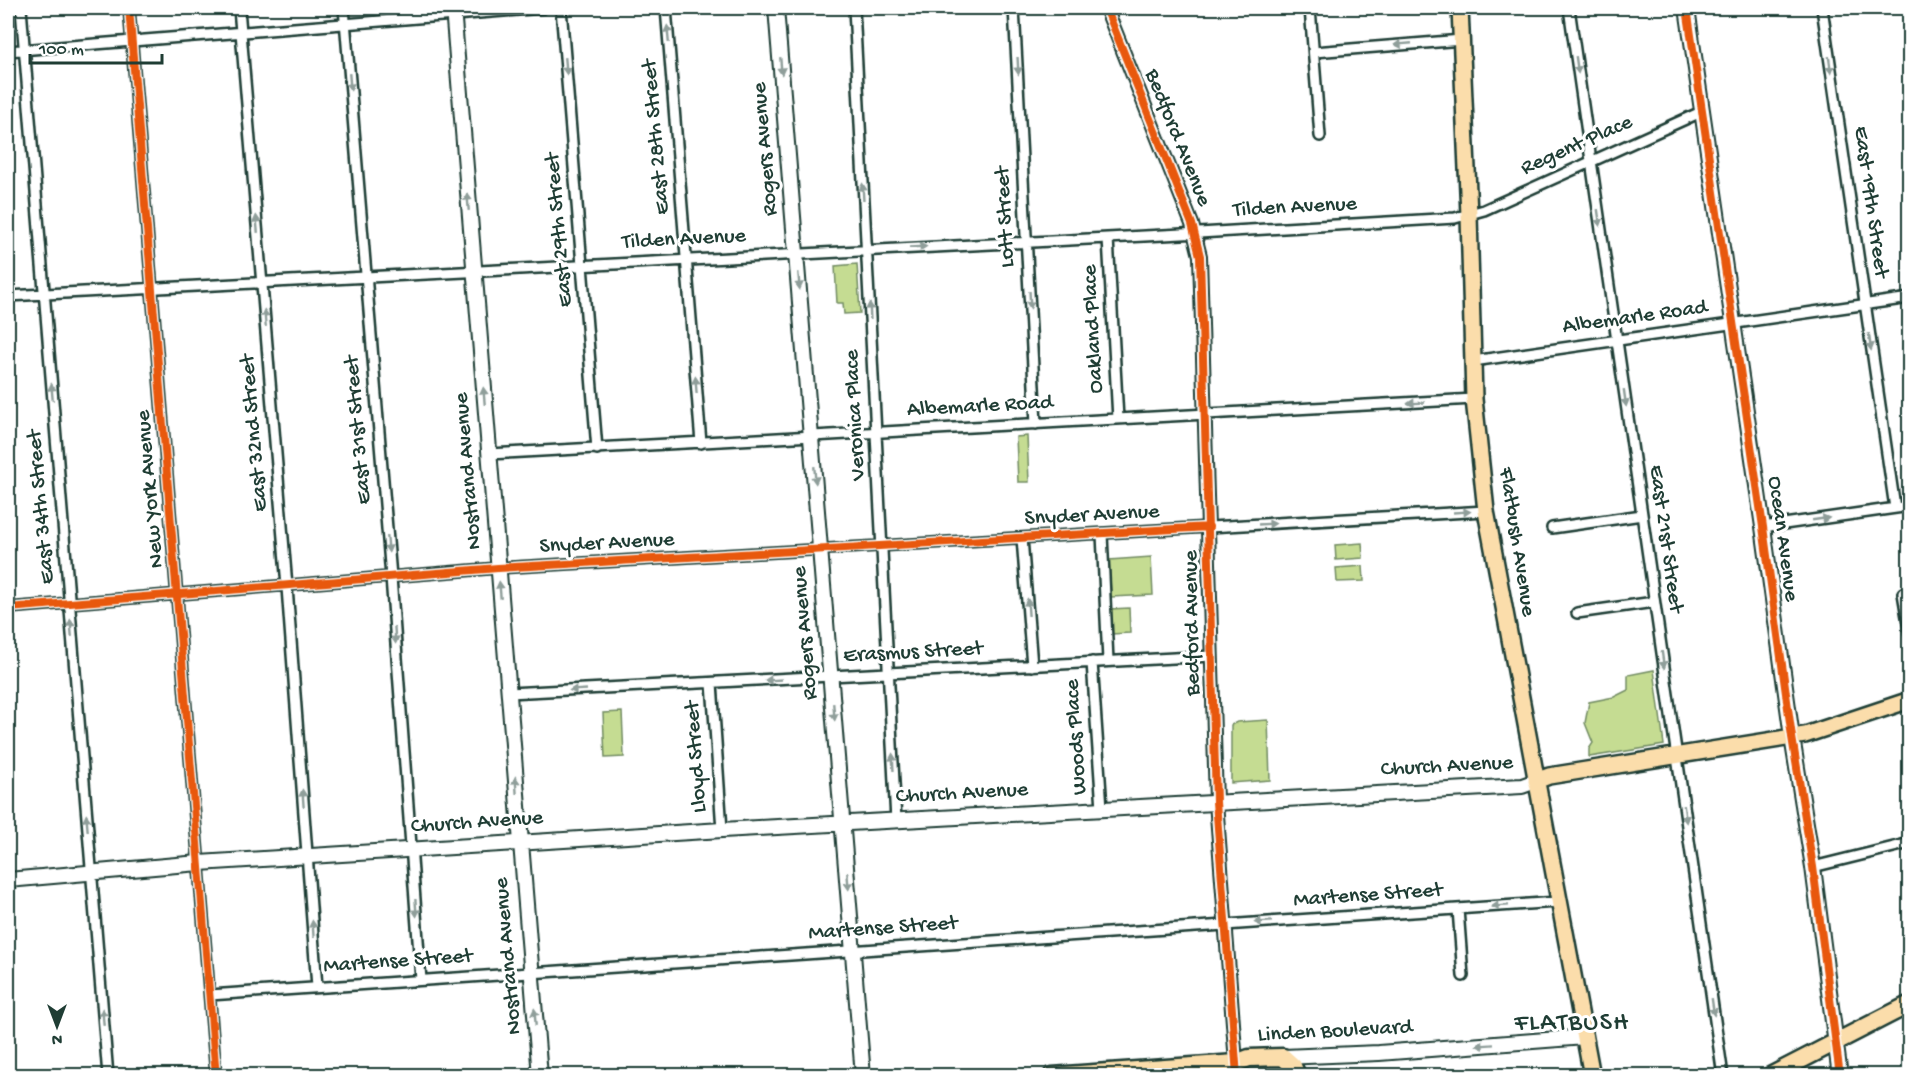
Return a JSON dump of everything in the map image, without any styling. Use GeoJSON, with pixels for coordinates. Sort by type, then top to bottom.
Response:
{"type":"FeatureCollection","features":[{"type":"Feature","properties":{"kind":"highway"},"geometry":{"type":"LineString","coordinates":[[1770,1076],[1910,1004]]}},
{"type":"Feature","properties":{"kind":"highway"},"geometry":{"type":"LineString","coordinates":[[1283,1057],[1293,1066],[1298,1076]]}},
{"type":"Feature","properties":{"kind":"highway","name":"Linden Boulevard"},"geometry":{"type":"LineString","coordinates":[[1052,1076],[1240,1071],[1248,1058],[1283,1057]]}},
{"type":"Feature","properties":{"kind":"main road","name":"Rogers Avenue"},"geometry":{"type":"LineString","coordinates":[[776,8],[863,1076]]}},
{"type":"Feature","properties":{"kind":"main road","name":"Flatbush Avenue"},"geometry":{"type":"LineString","coordinates":[[1460,8],[1474,399],[1486,511],[1592,1076]]}},
{"type":"Feature","properties":{"kind":"main road","name":"Ocean Avenue"},"geometry":{"type":"LineString","coordinates":[[1687,8],[1792,737],[1813,867],[1840,1076]]}},
{"type":"Feature","properties":{"kind":"main road","name":"Nostrand Avenue"},"geometry":{"type":"LineString","coordinates":[[453,11],[540,1076]]}},
{"type":"Feature","properties":{"kind":"main road","name":"Church Avenue"},"geometry":{"type":"LineString","coordinates":[[8,880],[199,863],[722,830],[1522,786],[1549,776],[1805,735],[1910,700]]}},
{"type":"Feature","properties":{"kind":"main road","name":"Linden Boulevard"},"geometry":{"type":"LineString","coordinates":[[1283,1057],[1379,1053],[1585,1037]]}},
{"type":"Feature","properties":{"kind":"street","name":"East 34th Street"},"geometry":{"type":"LineString","coordinates":[[21,8],[108,1076]]}},
{"type":"Feature","properties":{"kind":"street","name":"New York Avenue"},"geometry":{"type":"LineString","coordinates":[[129,8],[216,1076]]}},
{"type":"Feature","properties":{"kind":"street","name":"East 32nd Street"},"geometry":{"type":"LineString","coordinates":[[239,8],[287,585],[317,987]]}},
{"type":"Feature","properties":{"kind":"street","name":"East 31st Street"},"geometry":{"type":"LineString","coordinates":[[344,8],[391,577],[421,980]]}},
{"type":"Feature","properties":{"kind":"street"},"geometry":{"type":"LineString","coordinates":[[8,51],[345,24],[453,11],[543,8]]}},
{"type":"Feature","properties":{"kind":"street","name":"East 29th Street"},"geometry":{"type":"LineString","coordinates":[[561,8],[597,448]]}},
{"type":"Feature","properties":{"kind":"street","name":"East 28th Street"},"geometry":{"type":"LineString","coordinates":[[666,8],[701,443]]}},
{"type":"Feature","properties":{"kind":"street","name":"Veronica Place"},"geometry":{"type":"LineString","coordinates":[[854,8],[896,821]]}},
{"type":"Feature","properties":{"kind":"street","name":"Lott Street"},"geometry":{"type":"LineString","coordinates":[[1014,8],[1036,424]]}},
{"type":"Feature","properties":{"kind":"street","name":"Bedford Avenue"},"geometry":{"type":"LineString","coordinates":[[1106,8],[1196,233],[1203,280],[1216,802],[1224,925],[1240,1071]]}},
{"type":"Feature","properties":{"kind":"street"},"geometry":{"type":"LineString","coordinates":[[1310,8],[1320,136]]}},
{"type":"Feature","properties":{"kind":"street","name":"East 21st Street"},"geometry":{"type":"LineString","coordinates":[[1569,8],[1724,1076]]}},
{"type":"Feature","properties":{"kind":"street","name":"East 19th Street"},"geometry":{"type":"LineString","coordinates":[[1822,8],[1895,508]]}},
{"type":"Feature","properties":{"kind":"street"},"geometry":{"type":"LineString","coordinates":[[1314,52],[1462,40]]}},
{"type":"Feature","properties":{"kind":"street","name":"Regent Place"},"geometry":{"type":"LineString","coordinates":[[1469,215],[1701,112]]}},
{"type":"Feature","properties":{"kind":"street","name":"Tilden Avenue"},"geometry":{"type":"LineString","coordinates":[[8,296],[1108,238],[1444,219],[1469,215]]}},
{"type":"Feature","properties":{"kind":"street","name":"Oakland Place"},"geometry":{"type":"LineString","coordinates":[[1108,238],[1118,419]]}},
{"type":"Feature","properties":{"kind":"street","name":"Albemarle Road"},"geometry":{"type":"LineString","coordinates":[[1473,361],[1910,298]]}},
{"type":"Feature","properties":{"kind":"street","name":"Albemarle Road"},"geometry":{"type":"LineString","coordinates":[[489,454],[1474,399]]}},
{"type":"Feature","properties":{"kind":"street"},"geometry":{"type":"LineString","coordinates":[[1763,527],[1910,506]]}},
{"type":"Feature","properties":{"kind":"street","name":"Snyder Avenue"},"geometry":{"type":"LineString","coordinates":[[8,608],[498,568],[1486,511]]}},
{"type":"Feature","properties":{"kind":"street"},"geometry":{"type":"LineString","coordinates":[[1552,528],[1642,515]]}},
{"type":"Feature","properties":{"kind":"street","name":"Woods Place"},"geometry":{"type":"LineString","coordinates":[[1102,534],[1108,661]]}},
{"type":"Feature","properties":{"kind":"street"},"geometry":{"type":"LineString","coordinates":[[1022,538],[1032,666]]}},
{"type":"Feature","properties":{"kind":"street"},"geometry":{"type":"LineString","coordinates":[[1903,593],[1910,635]]}},
{"type":"Feature","properties":{"kind":"street"},"geometry":{"type":"LineString","coordinates":[[1576,613],[1654,602]]}},
{"type":"Feature","properties":{"kind":"street","name":"Erasmus Street"},"geometry":{"type":"LineString","coordinates":[[509,693],[1212,656]]}},
{"type":"Feature","properties":{"kind":"street","name":"Woods Place"},"geometry":{"type":"LineString","coordinates":[[1092,662],[1102,808]]}},
{"type":"Feature","properties":{"kind":"street","name":"Lloyd Street"},"geometry":{"type":"LineString","coordinates":[[712,683],[722,830]]}},
{"type":"Feature","properties":{"kind":"street"},"geometry":{"type":"LineString","coordinates":[[1813,867],[1910,843]]}},
{"type":"Feature","properties":{"kind":"street","name":"Martense Street"},"geometry":{"type":"LineString","coordinates":[[210,995],[1558,902]]}},
{"type":"Feature","properties":{"kind":"street"},"geometry":{"type":"LineString","coordinates":[[1458,909],[1463,976]]}},
{"type":"Feature","properties":{"kind":"green space"},"geometry":{"type":"Polygon","coordinates":[[[857,264],[860,313],[844,314],[843,303],[837,303],[835,266],[857,264]]]}},
{"type":"Feature","properties":{"kind":"green space"},"geometry":{"type":"Polygon","coordinates":[[[1027,436],[1029,482],[1018,482],[1016,437],[1027,436]]]}},
{"type":"Feature","properties":{"kind":"green space"},"geometry":{"type":"Polygon","coordinates":[[[1362,543],[1363,558],[1336,560],[1335,545],[1362,543]]]}},
{"type":"Feature","properties":{"kind":"green space"},"geometry":{"type":"Polygon","coordinates":[[[1151,557],[1153,595],[1111,597],[1109,560],[1151,557]]]}},
{"type":"Feature","properties":{"kind":"green space"},"geometry":{"type":"Polygon","coordinates":[[[1363,566],[1364,581],[1337,582],[1336,568],[1363,566]]]}},
{"type":"Feature","properties":{"kind":"green space"},"geometry":{"type":"Polygon","coordinates":[[[1129,608],[1130,633],[1111,634],[1110,609],[1129,608]]]}},
{"type":"Feature","properties":{"kind":"green space"},"geometry":{"type":"Polygon","coordinates":[[[1654,670],[1664,745],[1589,757],[1589,749],[1593,743],[1585,723],[1589,702],[1614,697],[1628,690],[1628,675],[1654,670]]]}},
{"type":"Feature","properties":{"kind":"green space"},"geometry":{"type":"Polygon","coordinates":[[[622,712],[624,757],[605,758],[603,713],[622,712]]]}},
{"type":"Feature","properties":{"kind":"green space"},"geometry":{"type":"Polygon","coordinates":[[[1268,720],[1270,780],[1231,783],[1231,725],[1237,722],[1268,720]]]}},
{"type":"Feature","properties":{"kind":"cycle path"},"geometry":{"type":"LineString","coordinates":[[129,8],[216,1076]]}},
{"type":"Feature","properties":{"kind":"cycle path"},"geometry":{"type":"LineString","coordinates":[[1106,8],[1192,224],[1200,256],[1216,802],[1237,1076]]}},
{"type":"Feature","properties":{"kind":"cycle path"},"geometry":{"type":"LineString","coordinates":[[1687,8],[1792,737],[1813,867],[1840,1076]]}},
{"type":"Feature","properties":{"kind":"cycle path"},"geometry":{"type":"LineString","coordinates":[[8,608],[498,568],[1209,527]]}},
{"type":"Feature","properties":{"kind":"district","name":"FLATBUSH"},"geometry":{"type":"Point","coordinates":[1572,1024]}}]}
